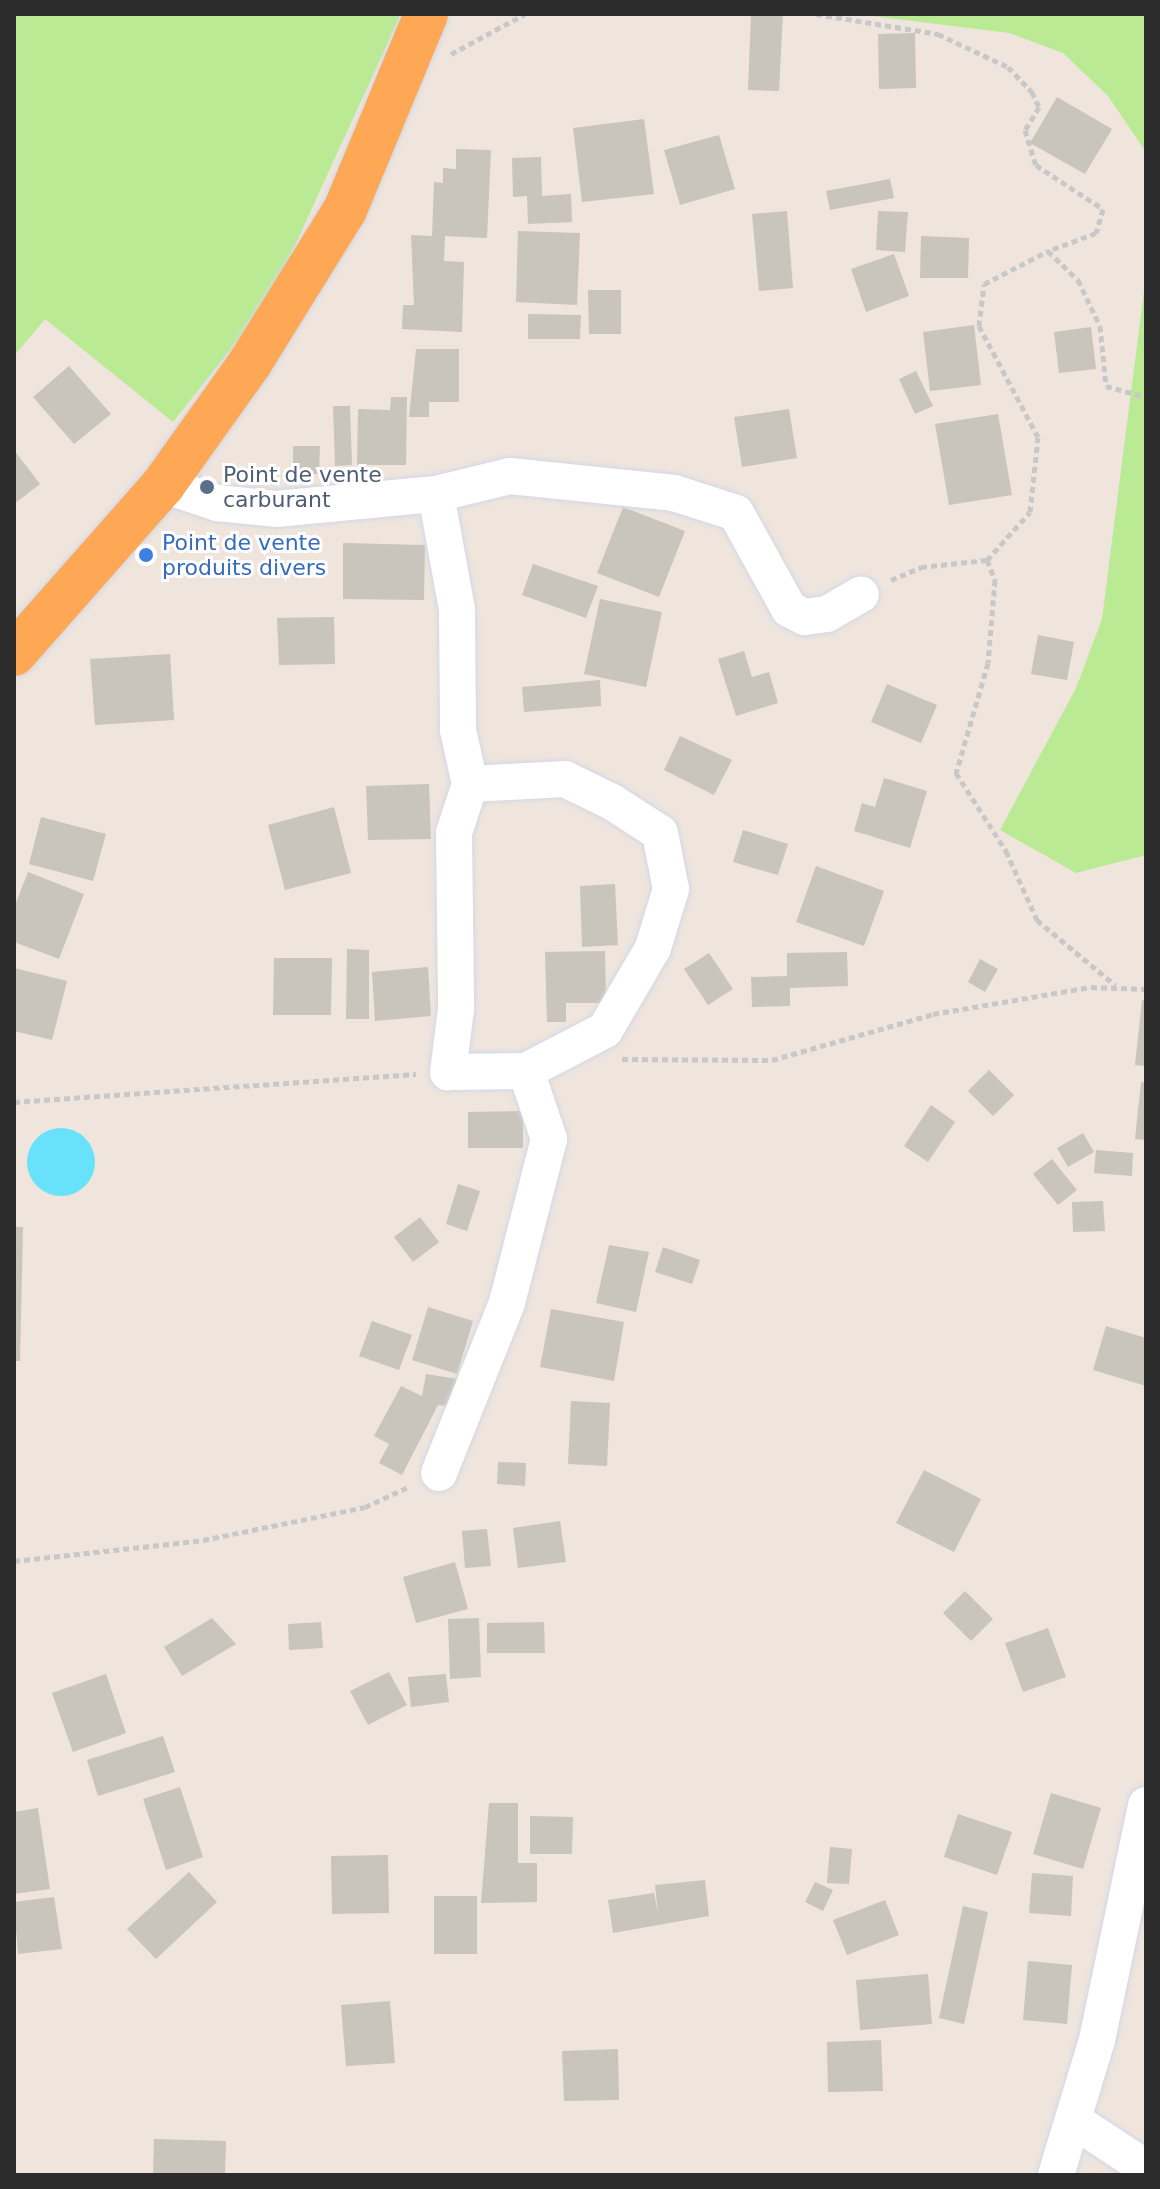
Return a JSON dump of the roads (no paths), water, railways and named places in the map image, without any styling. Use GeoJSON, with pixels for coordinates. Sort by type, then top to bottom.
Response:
{"type":"FeatureCollection","features":[{"type":"Feature","properties":{"kind":"highway"},"geometry":{"type":"LineString","coordinates":[[14,654],[163,485],[345,210],[404,79],[426,14]]}},
{"type":"Feature","properties":{"kind":"street"},"geometry":{"type":"LineString","coordinates":[[163,485],[217,503],[276,509],[436,494],[510,476],[555,475],[714,501],[736,513],[749,532],[772,589],[789,609],[805,617],[827,614],[861,594]]}},
{"type":"Feature","properties":{"kind":"street"},"geometry":{"type":"LineString","coordinates":[[436,494],[457,610],[458,730],[470,784],[454,833],[456,1009],[448,1072],[526,1071],[605,1030],[653,948],[671,889],[660,833],[612,802],[565,779],[470,784]]}},
{"type":"Feature","properties":{"kind":"street"},"geometry":{"type":"LineString","coordinates":[[439,1473],[507,1303],[549,1139],[526,1071]]}},
{"type":"Feature","properties":{"kind":"street"},"geometry":{"type":"LineString","coordinates":[[1056,2175],[1110,1988],[1146,1805]]}},
{"type":"Feature","properties":{"kind":"street"},"geometry":{"type":"LineString","coordinates":[[1073,2120],[1146,2168]]}},
{"type":"Feature","properties":{"kind":"water"},"geometry":{"type":"Polygon","coordinates":[[[68,1128],[89,1143],[95,1162],[93,1175],[85,1186],[68,1196],[54,1196],[37,1186],[29,1175],[27,1155],[37,1138],[48,1130],[68,1128]]]}},
{"type":"Feature","properties":{"kind":"place","name":"Point de vente carburant"},"geometry":{"type":"Point","coordinates":[207,487]}},
{"type":"Feature","properties":{"kind":"place","name":"Point de vente produits divers"},"geometry":{"type":"Point","coordinates":[146,555]}}]}
